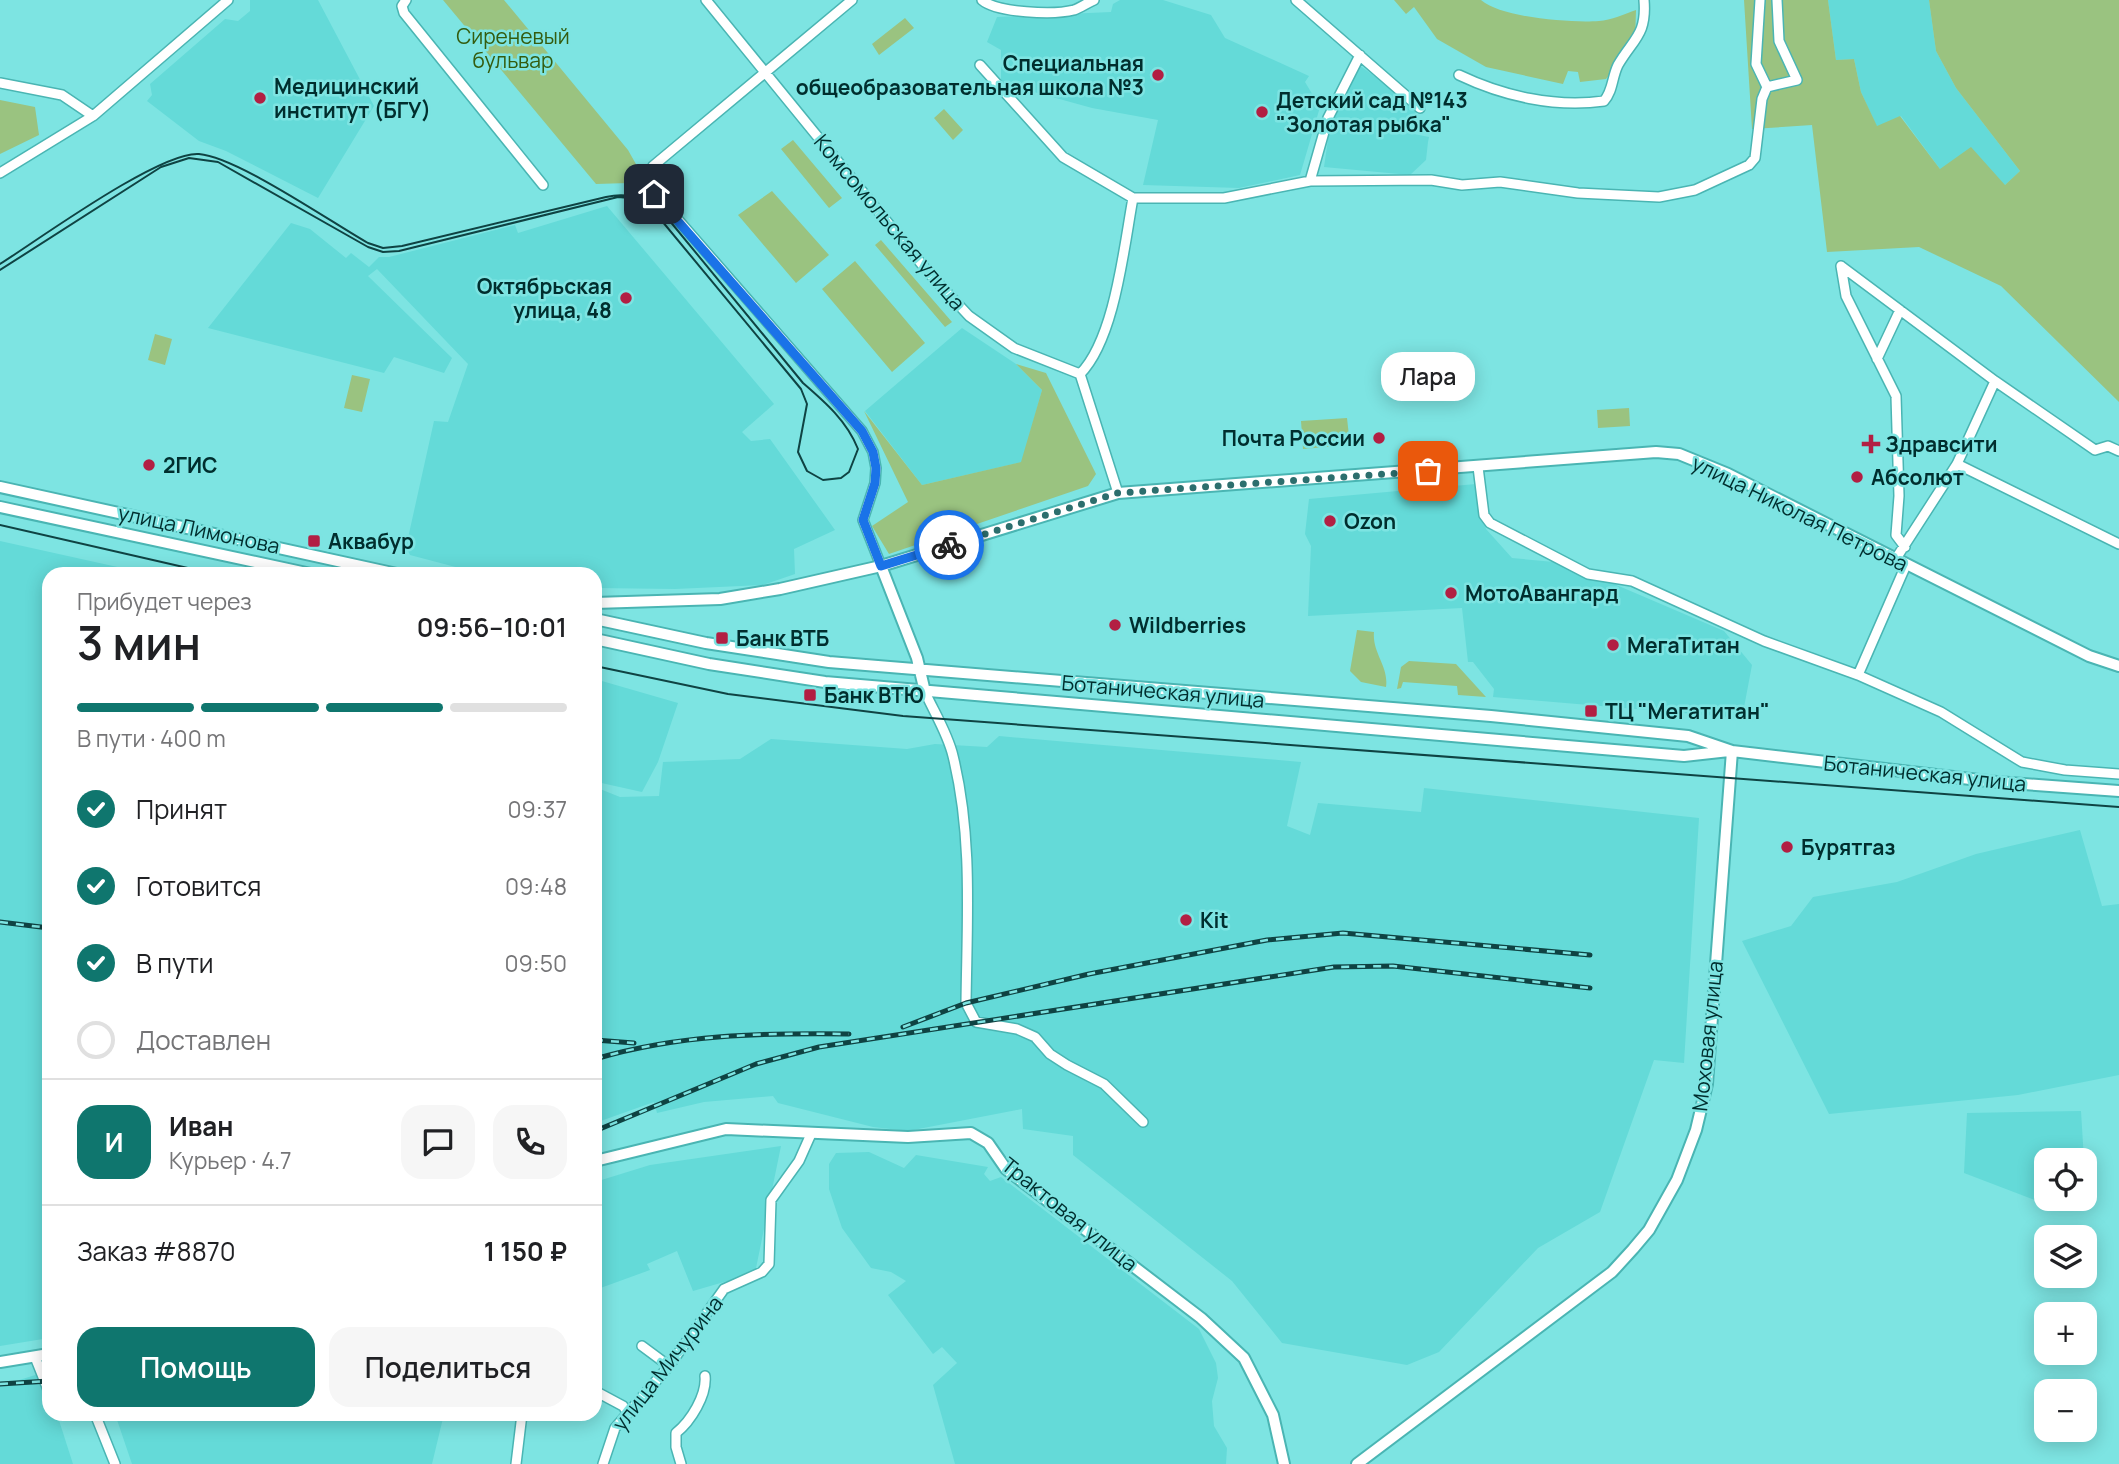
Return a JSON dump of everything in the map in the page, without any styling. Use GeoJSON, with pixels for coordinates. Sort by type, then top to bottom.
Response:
{"type":"FeatureCollection","features":[{"type":"Feature","properties":{"kind":"main road","name":"улица Николая Петрова"},"geometry":{"type":"LineString","coordinates":[[602,603],[720,599],[881,566],[1118,493],[1478,467],[1628,452],[1679,454],[1728,474],[2090,656],[2119,666]]}},
{"type":"Feature","properties":{"kind":"main road","name":"улица Лимонова"},"geometry":{"type":"LineString","coordinates":[[0,486],[365,567]]}},
{"type":"Feature","properties":{"kind":"main road","name":"улица Лимонова"},"geometry":{"type":"LineString","coordinates":[[0,507],[279,567]]}},
{"type":"Feature","properties":{"kind":"main road"},"geometry":{"type":"LineString","coordinates":[[881,566],[921,671],[925,692]]}},
{"type":"Feature","properties":{"kind":"main road","name":"Ботаническая улица"},"geometry":{"type":"LineString","coordinates":[[602,621],[768,654],[921,671],[1491,716],[1688,736],[1732,751],[1996,782],[2119,791]]}},
{"type":"Feature","properties":{"kind":"main road","name":"Ботаническая улица"},"geometry":{"type":"LineString","coordinates":[[602,640],[768,675],[925,692],[1684,756],[1732,751]]}},
{"type":"Feature","properties":{"kind":"main road","name":"Моховая улица"},"geometry":{"type":"LineString","coordinates":[[1357,1464],[1612,1272],[1649,1230],[1677,1180],[1696,1130],[1707,1084],[1732,751]]}},
{"type":"Feature","properties":{"kind":"main road","name":"Трактовая улица"},"geometry":{"type":"LineString","coordinates":[[602,1159],[726,1129],[908,1137],[971,1133],[979,1135],[1006,1169],[1201,1318],[1244,1358],[1255,1374],[1273,1415],[1282,1462]]}},
{"type":"Feature","properties":{"kind":"main road"},"geometry":{"type":"LineString","coordinates":[[0,1362],[42,1356]]}},
{"type":"Feature","properties":{"kind":"street"},"geometry":{"type":"LineString","coordinates":[[0,173],[93,116],[228,0]]}},
{"type":"Feature","properties":{"kind":"street"},"geometry":{"type":"LineString","coordinates":[[406,0],[402,6],[404,13],[543,185]]}},
{"type":"Feature","properties":{"kind":"street","name":"Комсомольская улица"},"geometry":{"type":"LineString","coordinates":[[706,0],[928,272],[969,316],[1014,348],[1080,374]]}},
{"type":"Feature","properties":{"kind":"street"},"geometry":{"type":"LineString","coordinates":[[852,0],[764,70],[649,169],[646,183],[862,431],[873,452],[876,468],[875,483],[863,520],[881,566]]}},
{"type":"Feature","properties":{"kind":"street"},"geometry":{"type":"LineString","coordinates":[[982,0],[992,8],[1073,10],[1094,0]]}},
{"type":"Feature","properties":{"kind":"street"},"geometry":{"type":"LineString","coordinates":[[1296,0],[1420,108]]}},
{"type":"Feature","properties":{"kind":"street"},"geometry":{"type":"LineString","coordinates":[[1459,75],[1478,84],[1535,99],[1563,103],[1604,101],[1619,63],[1636,43],[1643,22],[1644,0]]}},
{"type":"Feature","properties":{"kind":"street"},"geometry":{"type":"LineString","coordinates":[[1760,0],[1756,64],[1768,87]]}},
{"type":"Feature","properties":{"kind":"street"},"geometry":{"type":"LineString","coordinates":[[980,65],[1063,157],[1133,198],[1224,198],[1310,181],[1431,180],[1462,185],[1500,182],[1578,193],[1668,195],[1695,190],[1753,162],[1762,99],[1768,87],[1797,80],[1779,41],[1777,0]]}},
{"type":"Feature","properties":{"kind":"street"},"geometry":{"type":"LineString","coordinates":[[1310,181],[1328,118],[1360,55]]}},
{"type":"Feature","properties":{"kind":"street"},"geometry":{"type":"LineString","coordinates":[[0,83],[62,95],[93,116]]}},
{"type":"Feature","properties":{"kind":"street"},"geometry":{"type":"LineString","coordinates":[[1118,493],[1080,374],[1095,355],[1113,302],[1133,198]]}},
{"type":"Feature","properties":{"kind":"street"},"geometry":{"type":"LineString","coordinates":[[1905,547],[1896,535],[1899,496],[1896,396],[1846,296],[1841,266],[1995,381],[2095,450],[2108,446],[2119,451]]}},
{"type":"Feature","properties":{"kind":"street"},"geometry":{"type":"LineString","coordinates":[[1877,359],[1900,310]]}},
{"type":"Feature","properties":{"kind":"street"},"geometry":{"type":"LineString","coordinates":[[1858,675],[1905,547],[1957,464],[1995,381]]}},
{"type":"Feature","properties":{"kind":"street"},"geometry":{"type":"LineString","coordinates":[[1957,464],[2119,544]]}},
{"type":"Feature","properties":{"kind":"street"},"geometry":{"type":"LineString","coordinates":[[1478,467],[1484,515],[1499,528],[1588,574],[1632,581],[1764,641],[1858,675],[1941,712],[2022,762],[2065,770],[2119,774]]}},
{"type":"Feature","properties":{"kind":"street"},"geometry":{"type":"LineString","coordinates":[[925,692],[952,753],[961,795],[967,849],[966,1003],[976,1022],[1017,1029],[1035,1037],[1058,1060],[1104,1084],[1143,1122]]}},
{"type":"Feature","properties":{"kind":"street","name":"улица Мичурина"},"geometry":{"type":"LineString","coordinates":[[603,1464],[615,1428],[669,1366],[724,1289],[762,1272],[769,1264],[771,1200],[799,1161],[811,1134]]}},
{"type":"Feature","properties":{"kind":"street"},"geometry":{"type":"LineString","coordinates":[[642,1346],[669,1366]]}},
{"type":"Feature","properties":{"kind":"street"},"geometry":{"type":"LineString","coordinates":[[35,1357],[42,1374]]}},
{"type":"Feature","properties":{"kind":"street"},"geometry":{"type":"LineString","coordinates":[[681,1464],[676,1447],[676,1433],[684,1427],[706,1389],[705,1376]]}},
{"type":"Feature","properties":{"kind":"street"},"geometry":{"type":"LineString","coordinates":[[602,1395],[623,1406],[628,1413]]}},
{"type":"Feature","properties":{"kind":"street"},"geometry":{"type":"LineString","coordinates":[[98,1421],[115,1464]]}},
{"type":"Feature","properties":{"kind":"street"},"geometry":{"type":"LineString","coordinates":[[516,1464],[521,1421]]}},
{"type":"Feature","properties":{"kind":"shaded area","name":"Медицинский институт (БГУ)"},"geometry":{"type":"Polygon","coordinates":[[[250,0],[318,0],[374,106],[318,198],[226,151],[199,141],[147,101],[152,95],[150,84],[225,19],[238,21],[250,11],[250,0]]]}},
{"type":"Feature","properties":{"kind":"shaded area"},"geometry":{"type":"Polygon","coordinates":[[[1120,0],[1163,0],[1211,15],[1225,38],[1309,76],[1305,82],[1320,107],[1300,175],[1239,188],[1143,185],[1158,120],[1092,108],[1001,83],[1001,50],[987,42],[997,17],[1111,12],[1113,4],[1120,0]]]}},
{"type":"Feature","properties":{"kind":"shaded area"},"geometry":{"type":"Polygon","coordinates":[[[1828,0],[1929,0],[1936,51],[1956,88],[2020,171],[2005,185],[1940,169],[1901,116],[1877,127],[1861,92],[1854,59],[1836,60],[1828,0]]]}},
{"type":"Feature","properties":{"kind":"shaded area"},"geometry":{"type":"Polygon","coordinates":[[[1359,65],[1416,106],[1414,134],[1429,137],[1426,160],[1410,175],[1324,167],[1331,119],[1359,65]]]}},
{"type":"Feature","properties":{"kind":"shaded area"},"geometry":{"type":"Polygon","coordinates":[[[607,206],[774,404],[742,432],[751,441],[770,439],[835,530],[794,549],[795,574],[763,585],[675,589],[602,588],[602,567],[455,567],[410,555],[406,547],[434,421],[448,422],[468,364],[377,269],[368,276],[452,358],[444,373],[394,357],[384,373],[208,328],[291,223],[310,229],[346,258],[351,253],[369,267],[379,257],[389,257],[515,225],[518,233],[607,206]]]}},
{"type":"Feature","properties":{"kind":"shaded area"},"geometry":{"type":"Polygon","coordinates":[[[962,328],[1016,364],[1042,390],[1022,462],[922,485],[865,411],[962,328]]]}},
{"type":"Feature","properties":{"kind":"shaded area"},"geometry":{"type":"Polygon","coordinates":[[[1476,484],[1486,529],[1512,558],[1565,563],[1724,631],[1752,665],[1742,718],[1493,697],[1494,689],[1473,662],[1468,662],[1462,608],[1308,616],[1311,546],[1305,534],[1309,499],[1476,484]]]}},
{"type":"Feature","properties":{"kind":"shaded area"},"geometry":{"type":"Polygon","coordinates":[[[0,541],[117,567],[42,567],[42,1339],[0,1346],[0,541]]]}},
{"type":"Feature","properties":{"kind":"shaded area"},"geometry":{"type":"Polygon","coordinates":[[[602,681],[678,703],[658,762],[642,792],[602,783],[602,681]]]}},
{"type":"Feature","properties":{"kind":"shaded area"},"geometry":{"type":"Polygon","coordinates":[[[999,736],[1301,762],[1287,826],[1310,835],[1318,803],[1421,812],[1424,788],[1699,818],[1684,1063],[1654,1060],[1600,1212],[1538,1248],[1439,1352],[1407,1365],[1282,1343],[1232,1281],[1073,1155],[1073,1136],[1023,1129],[1022,1109],[908,1131],[873,1127],[778,1103],[773,1096],[704,1102],[657,1113],[654,1102],[602,1121],[602,790],[620,797],[659,796],[663,762],[740,759],[771,739],[907,749],[935,744],[987,747],[999,736]]]}},
{"type":"Feature","properties":{"kind":"shaded area"},"geometry":{"type":"Polygon","coordinates":[[[2080,830],[2102,906],[2119,904],[2119,1075],[2018,1095],[1829,1114],[1742,941],[1791,926],[1813,897],[1897,882],[1976,854],[2080,830]]]}},
{"type":"Feature","properties":{"kind":"shaded area"},"geometry":{"type":"Polygon","coordinates":[[[2081,1111],[2083,1148],[2034,1148],[2034,1200],[1964,1173],[1967,1113],[2081,1111]]]}},
{"type":"Feature","properties":{"kind":"shaded area"},"geometry":{"type":"Polygon","coordinates":[[[781,1146],[755,1273],[693,1291],[677,1251],[647,1264],[650,1270],[602,1287],[602,1180],[650,1165],[781,1146]]]}},
{"type":"Feature","properties":{"kind":"shaded area"},"geometry":{"type":"Polygon","coordinates":[[[869,1152],[904,1168],[916,1155],[988,1167],[984,1174],[990,1181],[1001,1177],[1199,1329],[1216,1363],[1218,1378],[1212,1401],[1214,1426],[1227,1448],[1226,1464],[955,1464],[933,1385],[957,1363],[942,1347],[933,1354],[888,1295],[906,1281],[891,1272],[871,1268],[842,1228],[829,1189],[829,1164],[836,1153],[869,1152]]]}},
{"type":"Feature","properties":{"kind":"shaded area"},"geometry":{"type":"Polygon","coordinates":[[[42,1373],[42,1421],[59,1421],[73,1464],[0,1464],[0,1386],[42,1373]]]}},
{"type":"Feature","properties":{"kind":"shaded area"},"geometry":{"type":"Polygon","coordinates":[[[117,1421],[442,1421],[432,1464],[132,1464],[117,1421]]]}},
{"type":"Feature","properties":{"kind":"green space","name":"Сиреневый бульвар"},"geometry":{"type":"Polygon","coordinates":[[[443,0],[504,0],[628,150],[641,173],[629,183],[596,184],[443,0]]]}},
{"type":"Feature","properties":{"kind":"green space"},"geometry":{"type":"Polygon","coordinates":[[[1394,0],[1481,0],[1520,15],[1572,21],[1604,20],[1636,10],[1635,42],[1606,79],[1580,82],[1578,72],[1568,71],[1563,84],[1486,67],[1437,39],[1414,7],[1406,14],[1394,0]]]}},
{"type":"Feature","properties":{"kind":"green space"},"geometry":{"type":"Polygon","coordinates":[[[1744,0],[1828,0],[1836,60],[1854,59],[1861,92],[1877,126],[1900,116],[1940,169],[1971,147],[2005,185],[2020,171],[1956,88],[1936,51],[1929,0],[2119,0],[2119,402],[2001,286],[1919,247],[1827,252],[1812,125],[1752,129],[1744,0]]]}},
{"type":"Feature","properties":{"kind":"green space"},"geometry":{"type":"Polygon","coordinates":[[[905,18],[914,28],[879,55],[872,44],[905,18]]]}},
{"type":"Feature","properties":{"kind":"green space"},"geometry":{"type":"Polygon","coordinates":[[[0,100],[35,107],[39,135],[0,154],[0,100]]]}},
{"type":"Feature","properties":{"kind":"green space"},"geometry":{"type":"Polygon","coordinates":[[[944,109],[963,130],[953,140],[934,118],[944,109]]]}},
{"type":"Feature","properties":{"kind":"green space"},"geometry":{"type":"Polygon","coordinates":[[[793,140],[842,198],[829,208],[781,149],[793,140]]]}},
{"type":"Feature","properties":{"kind":"green space"},"geometry":{"type":"Polygon","coordinates":[[[772,191],[829,255],[796,283],[738,215],[772,191]]]}},
{"type":"Feature","properties":{"kind":"green space"},"geometry":{"type":"Polygon","coordinates":[[[881,240],[952,322],[945,327],[875,245],[881,240]]]}},
{"type":"Feature","properties":{"kind":"green space"},"geometry":{"type":"Polygon","coordinates":[[[855,261],[925,343],[892,372],[822,289],[855,261]]]}},
{"type":"Feature","properties":{"kind":"green space"},"geometry":{"type":"Polygon","coordinates":[[[155,334],[172,339],[165,365],[148,360],[155,334]]]}},
{"type":"Feature","properties":{"kind":"green space"},"geometry":{"type":"Polygon","coordinates":[[[1016,364],[1046,373],[1096,474],[1088,486],[889,554],[872,526],[908,502],[864,411],[922,485],[1021,462],[1042,390],[1016,364]]]}},
{"type":"Feature","properties":{"kind":"green space"},"geometry":{"type":"Polygon","coordinates":[[[352,375],[370,379],[362,412],[344,408],[352,375]]]}},
{"type":"Feature","properties":{"kind":"green space"},"geometry":{"type":"Polygon","coordinates":[[[1629,408],[1630,426],[1598,428],[1597,410],[1629,408]]]}},
{"type":"Feature","properties":{"kind":"green space"},"geometry":{"type":"Polygon","coordinates":[[[1347,418],[1350,445],[1303,449],[1301,421],[1347,418]]]}},
{"type":"Feature","properties":{"kind":"green space"},"geometry":{"type":"Polygon","coordinates":[[[1357,630],[1374,632],[1375,646],[1385,672],[1386,687],[1361,682],[1350,671],[1357,630]]]}},
{"type":"Feature","properties":{"kind":"green space"},"geometry":{"type":"Polygon","coordinates":[[[1409,661],[1456,664],[1486,697],[1458,695],[1457,686],[1403,682],[1401,688],[1397,689],[1401,667],[1409,661]]]}},
{"type":"Feature","properties":{"kind":"tram line"},"geometry":{"type":"LineString","coordinates":[[0,264],[129,181],[181,157],[199,154],[236,166],[368,243],[383,248],[402,246],[606,197],[625,195],[648,203],[669,220],[803,383],[842,421],[858,449],[849,472],[841,478],[823,480],[807,471],[798,452],[807,404],[801,389],[657,215],[635,200],[618,197],[399,251],[383,252],[368,247],[218,162],[189,158],[161,167],[0,270]]}},
{"type":"Feature","properties":{"kind":"tram line"},"geometry":{"type":"LineString","coordinates":[[0,525],[183,567]]}},
{"type":"Feature","properties":{"kind":"tram line"},"geometry":{"type":"LineString","coordinates":[[602,667],[728,694],[903,716],[2119,807]]}},
{"type":"Feature","properties":{"kind":"railway"},"geometry":{"type":"LineString","coordinates":[[0,922],[42,927]]}},
{"type":"Feature","properties":{"kind":"railway"},"geometry":{"type":"LineString","coordinates":[[903,1027],[966,1003],[1089,974],[1267,940],[1343,933],[1590,955]]}},
{"type":"Feature","properties":{"kind":"railway"},"geometry":{"type":"LineString","coordinates":[[602,1128],[756,1064],[819,1047],[1334,967],[1393,966],[1590,988]]}},
{"type":"Feature","properties":{"kind":"railway"},"geometry":{"type":"LineString","coordinates":[[602,1057],[658,1044],[721,1037],[849,1034]]}},
{"type":"Feature","properties":{"kind":"railway"},"geometry":{"type":"LineString","coordinates":[[602,1041],[634,1043]]}},
{"type":"Feature","properties":{"kind":"railway"},"geometry":{"type":"LineString","coordinates":[[0,1384],[42,1381]]}},
{"type":"Feature","properties":{"kind":"way so far"},"geometry":{"type":"LineString","coordinates":[[949,545],[1118,493],[1229,483],[1428,471]]}},
{"type":"Feature","properties":{"kind":"place","name":"Специальная общеобразовательная школа №3"},"geometry":{"type":"Point","coordinates":[1158,75]}},
{"type":"Feature","properties":{"kind":"place","name":"Медицинский институт (БГУ)"},"geometry":{"type":"Point","coordinates":[260,98]}},
{"type":"Feature","properties":{"kind":"place","name":"Детский сад №143 \"Золотая рыбка\""},"geometry":{"type":"Point","coordinates":[1262,112]}},
{"type":"Feature","properties":{"kind":"place","name":"Октябрьская улица, 48"},"geometry":{"type":"Point","coordinates":[626,298]}},
{"type":"Feature","properties":{"kind":"place","name":"Почта России"},"geometry":{"type":"Point","coordinates":[1379,438]}},
{"type":"Feature","properties":{"kind":"place","name":"Здравсити"},"geometry":{"type":"Point","coordinates":[1871,444]}},
{"type":"Feature","properties":{"kind":"place","name":"2ГИС"},"geometry":{"type":"Point","coordinates":[149,465]}},
{"type":"Feature","properties":{"kind":"place","name":"Лара"},"geometry":{"type":"Point","coordinates":[1428,471]}},
{"type":"Feature","properties":{"kind":"place","name":"Абсолют"},"geometry":{"type":"Point","coordinates":[1857,477]}},
{"type":"Feature","properties":{"kind":"place","name":"Ozon"},"geometry":{"type":"Point","coordinates":[1330,521]}},
{"type":"Feature","properties":{"kind":"place","name":"Аквабур"},"geometry":{"type":"Point","coordinates":[314,541]}},
{"type":"Feature","properties":{"kind":"place","name":"МотоАвангард"},"geometry":{"type":"Point","coordinates":[1451,593]}},
{"type":"Feature","properties":{"kind":"place","name":"Wildberries"},"geometry":{"type":"Point","coordinates":[1115,625]}},
{"type":"Feature","properties":{"kind":"place","name":"Банк ВТБ"},"geometry":{"type":"Point","coordinates":[722,638]}},
{"type":"Feature","properties":{"kind":"place","name":"МегаТитан"},"geometry":{"type":"Point","coordinates":[1613,645]}},
{"type":"Feature","properties":{"kind":"place","name":"Банк ВТЮ"},"geometry":{"type":"Point","coordinates":[810,695]}},
{"type":"Feature","properties":{"kind":"place","name":"ТЦ \"Мегатитан\""},"geometry":{"type":"Point","coordinates":[1591,711]}},
{"type":"Feature","properties":{"kind":"place","name":"Бурятгаз"},"geometry":{"type":"Point","coordinates":[1787,847]}},
{"type":"Feature","properties":{"kind":"place","name":"Kit"},"geometry":{"type":"Point","coordinates":[1186,920]}},
{"type":"Feature","properties":{"kind":"route"},"geometry":{"type":"LineString","coordinates":[[654,194],[862,431],[873,452],[876,468],[875,483],[863,520],[881,566],[949,545]]}}]}
